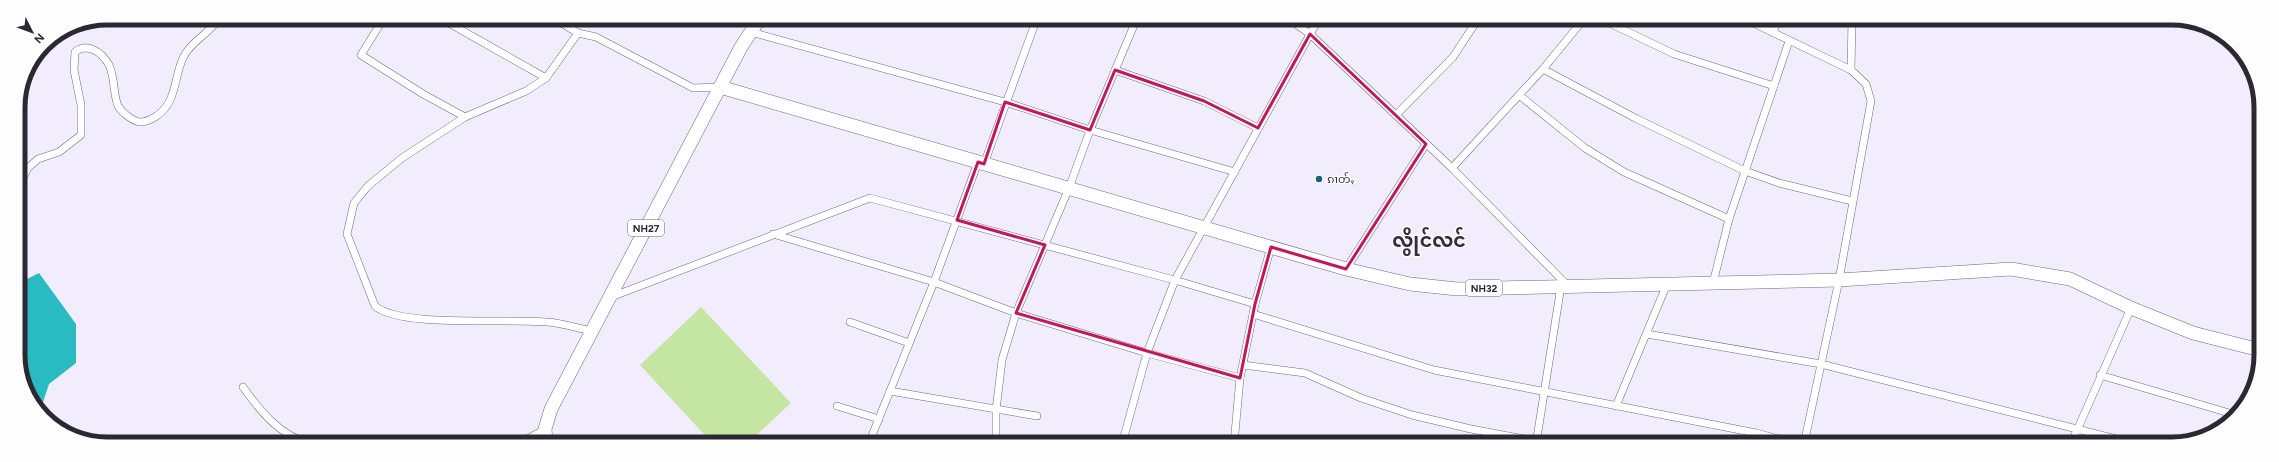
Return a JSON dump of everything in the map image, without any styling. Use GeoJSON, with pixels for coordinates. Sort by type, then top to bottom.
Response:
{"type":"FeatureCollection","features":[{"type":"Feature","properties":{"kind":"highway","name":"NH27"},"geometry":{"type":"LineString","coordinates":[[546,437],[546,429],[551,408],[720,87],[756,25]]}},
{"type":"Feature","properties":{"kind":"highway","name":"NH32"},"geometry":{"type":"LineString","coordinates":[[720,87],[1346,269],[1410,284],[1457,289],[1839,280],[2004,270],[2031,271],[2070,279],[2131,308],[2193,333],[2254,348]]}},
{"type":"Feature","properties":{"kind":"street"},"geometry":{"type":"LineString","coordinates":[[25,173],[28,168],[38,159],[59,152],[81,135],[81,105],[74,70],[75,52],[80,48],[90,47],[109,64],[119,107],[130,118],[140,122],[150,120],[159,114],[169,103],[184,56],[198,38],[212,25]]}},
{"type":"Feature","properties":{"kind":"street"},"geometry":{"type":"LineString","coordinates":[[380,25],[361,55],[423,94],[465,116]]}},
{"type":"Feature","properties":{"kind":"street"},"geometry":{"type":"LineString","coordinates":[[451,25],[546,78]]}},
{"type":"Feature","properties":{"kind":"street"},"geometry":{"type":"LineString","coordinates":[[565,25],[578,33],[596,37],[693,88],[720,87]]}},
{"type":"Feature","properties":{"kind":"street"},"geometry":{"type":"LineString","coordinates":[[872,437],[1034,25]]}},
{"type":"Feature","properties":{"kind":"street"},"geometry":{"type":"LineString","coordinates":[[996,437],[996,410],[1002,360],[1016,313],[1069,188],[1090,130],[1133,25]]}},
{"type":"Feature","properties":{"kind":"street"},"geometry":{"type":"LineString","coordinates":[[1298,25],[1310,34],[1452,168],[1565,286],[1537,437]]}},
{"type":"Feature","properties":{"kind":"street"},"geometry":{"type":"LineString","coordinates":[[1124,437],[1147,353],[1176,280],[1315,25]]}},
{"type":"Feature","properties":{"kind":"street"},"geometry":{"type":"LineString","coordinates":[[1452,168],[1544,69],[1579,25]]}},
{"type":"Feature","properties":{"kind":"street"},"geometry":{"type":"LineString","coordinates":[[1614,25],[1674,54],[1774,86]]}},
{"type":"Feature","properties":{"kind":"street"},"geometry":{"type":"LineString","coordinates":[[1756,25],[1851,70],[1866,84],[1871,101],[1839,280],[1805,437]]}},
{"type":"Feature","properties":{"kind":"street"},"geometry":{"type":"LineString","coordinates":[[1772,33],[1775,25]]}},
{"type":"Feature","properties":{"kind":"street"},"geometry":{"type":"LineString","coordinates":[[1851,70],[1852,25]]}},
{"type":"Feature","properties":{"kind":"street"},"geometry":{"type":"LineString","coordinates":[[1396,115],[1453,57],[1473,26]]}},
{"type":"Feature","properties":{"kind":"street"},"geometry":{"type":"LineString","coordinates":[[751,32],[1005,102],[1090,130],[1235,172]]}},
{"type":"Feature","properties":{"kind":"street"},"geometry":{"type":"LineString","coordinates":[[578,33],[546,78],[526,91],[465,116],[402,158],[368,186],[354,203],[347,234],[375,306],[382,312],[404,317],[437,320],[548,322],[592,331]]}},
{"type":"Feature","properties":{"kind":"street"},"geometry":{"type":"LineString","coordinates":[[1713,283],[1729,219],[1789,41]]}},
{"type":"Feature","properties":{"kind":"street"},"geometry":{"type":"LineString","coordinates":[[1544,69],[1636,119],[1745,171],[1779,184],[1852,201]]}},
{"type":"Feature","properties":{"kind":"street"},"geometry":{"type":"LineString","coordinates":[[1115,70],[1204,101],[1258,128]]}},
{"type":"Feature","properties":{"kind":"street"},"geometry":{"type":"LineString","coordinates":[[1519,95],[1585,148],[1624,172],[1729,219]]}},
{"type":"Feature","properties":{"kind":"street"},"geometry":{"type":"LineString","coordinates":[[1346,269],[1426,144]]}},
{"type":"Feature","properties":{"kind":"street"},"geometry":{"type":"LineString","coordinates":[[609,298],[870,198],[957,220],[1176,280],[1255,304]]}},
{"type":"Feature","properties":{"kind":"street"},"geometry":{"type":"LineString","coordinates":[[773,234],[934,282],[1016,313],[1147,353],[1240,378]]}},
{"type":"Feature","properties":{"kind":"street"},"geometry":{"type":"LineString","coordinates":[[1235,437],[1240,378],[1255,304],[1271,247]]}},
{"type":"Feature","properties":{"kind":"street"},"geometry":{"type":"LineString","coordinates":[[1616,406],[1667,284]]}},
{"type":"Feature","properties":{"kind":"street"},"geometry":{"type":"LineString","coordinates":[[2074,437],[2131,308]]}},
{"type":"Feature","properties":{"kind":"street"},"geometry":{"type":"LineString","coordinates":[[1253,314],[1434,370],[1771,437]]}},
{"type":"Feature","properties":{"kind":"street"},"geometry":{"type":"LineString","coordinates":[[850,322],[909,343]]}},
{"type":"Feature","properties":{"kind":"street"},"geometry":{"type":"LineString","coordinates":[[1647,334],[1821,364],[2110,437]]}},
{"type":"Feature","properties":{"kind":"street"},"geometry":{"type":"LineString","coordinates":[[1243,365],[1305,373],[1361,398],[1412,415],[1511,437]]}},
{"type":"Feature","properties":{"kind":"street"},"geometry":{"type":"LineString","coordinates":[[2100,375],[2230,413]]}},
{"type":"Feature","properties":{"kind":"street"},"geometry":{"type":"LineString","coordinates":[[243,387],[272,422],[295,437]]}},
{"type":"Feature","properties":{"kind":"street"},"geometry":{"type":"LineString","coordinates":[[890,391],[1037,416]]}},
{"type":"Feature","properties":{"kind":"street"},"geometry":{"type":"LineString","coordinates":[[837,406],[879,419]]}},
{"type":"Feature","properties":{"kind":"street"},"geometry":{"type":"LineString","coordinates":[[531,437],[546,429]]}},
{"type":"Feature","properties":{"kind":"highlighted area"},"geometry":{"type":"Polygon","coordinates":[[[1310,34],[1426,144],[1346,269],[1271,247],[1255,304],[1240,378],[1016,313],[1045,245],[957,220],[978,162],[984,164],[1005,102],[1090,130],[1115,70],[1204,101],[1258,128],[1310,34]]]}},
{"type":"Feature","properties":{"kind":"green space"},"geometry":{"type":"Polygon","coordinates":[[[701,307],[791,403],[754,437],[706,437],[640,365],[701,307]]]}},
{"type":"Feature","properties":{"kind":"water"},"geometry":{"type":"Polygon","coordinates":[[[39,273],[76,324],[76,363],[49,384],[42,405],[33,391],[29,381],[25,360],[25,280],[39,273]]]}},
{"type":"Feature","properties":{"kind":"place","name":"ၵၢတ်ႇ"},"geometry":{"type":"Point","coordinates":[1319,179]}},
{"type":"Feature","properties":{"kind":"district","name":"လွိုင်လင်"},"geometry":{"type":"Point","coordinates":[1429,240]}}]}
